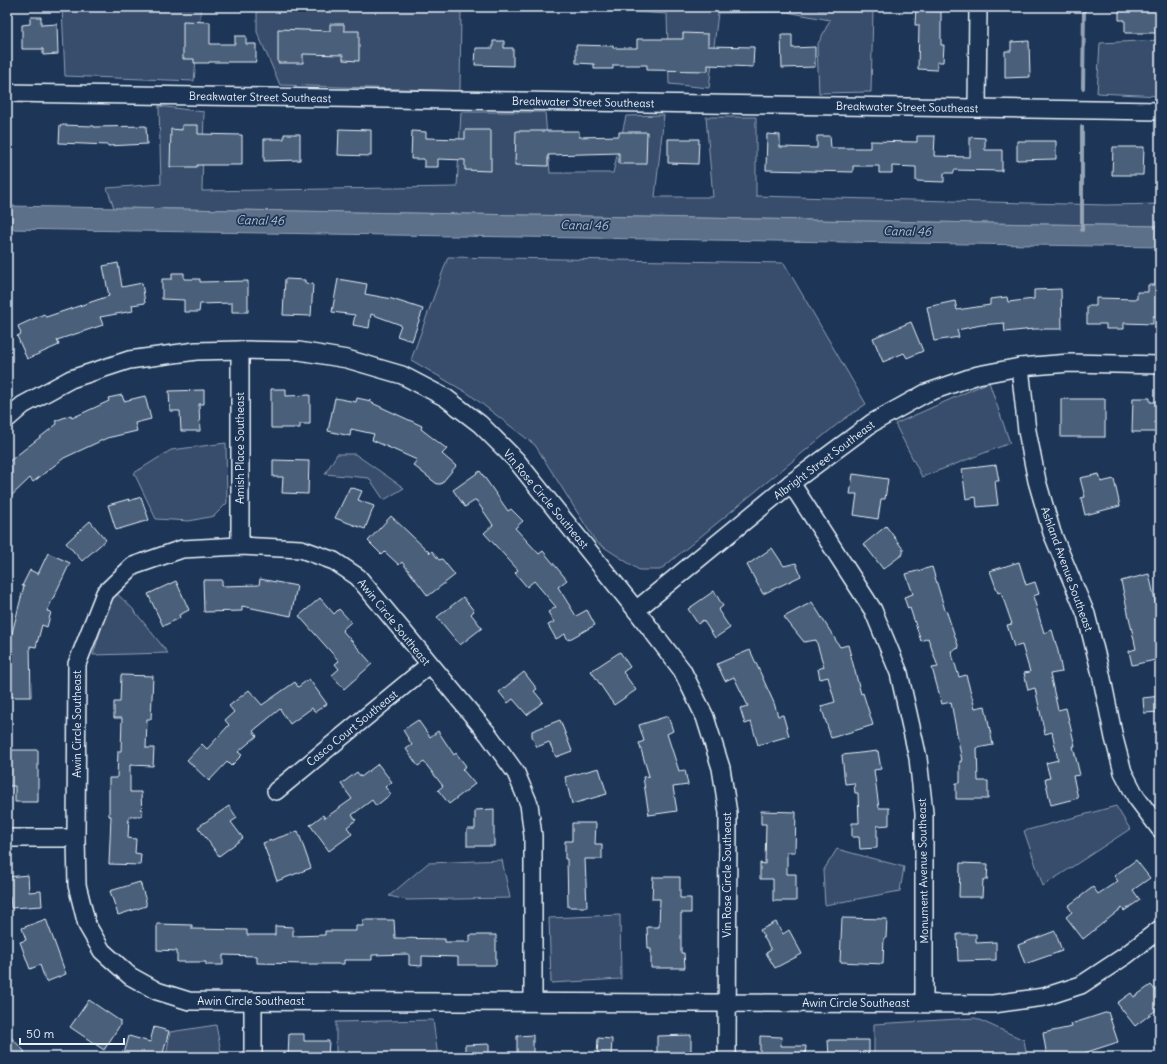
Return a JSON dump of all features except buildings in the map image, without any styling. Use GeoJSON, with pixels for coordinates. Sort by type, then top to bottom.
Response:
{"type":"FeatureCollection","features":[{"type":"Feature","properties":{"kind":"street"},"geometry":{"type":"LineString","coordinates":[[977,108],[978,7]]}},
{"type":"Feature","properties":{"kind":"street","name":"Breakwater Street Southeast"},"geometry":{"type":"LineString","coordinates":[[7,93],[1160,111]]}},
{"type":"Feature","properties":{"kind":"street","name":"Vin Rose Circle Southeast"},"geometry":{"type":"LineString","coordinates":[[7,419],[23,405],[70,378],[129,360],[196,350],[240,350],[299,351],[347,359],[402,375],[446,398],[480,424],[516,460],[636,610],[682,670],[705,716],[721,768],[728,813],[727,1057]]}},
{"type":"Feature","properties":{"kind":"street","name":"Amish Place Southeast"},"geometry":{"type":"LineString","coordinates":[[240,350],[240,546]]}},
{"type":"Feature","properties":{"kind":"street","name":"Albright Street Southeast"},"geometry":{"type":"LineString","coordinates":[[636,610],[791,483],[872,423],[926,393],[978,375],[1020,367],[1070,363],[1160,365]]}},
{"type":"Feature","properties":{"kind":"street","name":"Ashland Avenue Southeast"},"geometry":{"type":"LineString","coordinates":[[1020,367],[1027,431],[1037,481],[1052,532],[1086,614],[1123,772],[1136,797],[1160,829]]}},
{"type":"Feature","properties":{"kind":"street","name":"Monument Avenue Southeast"},"geometry":{"type":"LineString","coordinates":[[791,483],[873,610],[899,673],[918,758],[924,813],[924,1003]]}},
{"type":"Feature","properties":{"kind":"street","name":"Awin Circle Southeast"},"geometry":{"type":"LineString","coordinates":[[533,1002],[533,836],[529,804],[516,773],[488,734],[429,665],[358,577],[334,561],[301,549],[240,546],[182,549],[133,566],[105,593],[77,664],[77,885],[87,925],[102,951],[130,976],[157,991],[189,1001],[993,1004],[1044,997],[1081,985],[1125,956],[1160,930]]}},
{"type":"Feature","properties":{"kind":"street","name":"Casco Court Southeast"},"geometry":{"type":"LineString","coordinates":[[276,791],[429,665]]}},
{"type":"Feature","properties":{"kind":"street"},"geometry":{"type":"LineString","coordinates":[[7,838],[76,838]]}},
{"type":"Feature","properties":{"kind":"street"},"geometry":{"type":"LineString","coordinates":[[253,1001],[253,1057]]}},
{"type":"Feature","properties":{"kind":"shaded area"},"geometry":{"type":"Polygon","coordinates":[[[62,7],[201,7],[194,81],[65,76],[62,7]]]}},
{"type":"Feature","properties":{"kind":"shaded area"},"geometry":{"type":"Polygon","coordinates":[[[257,7],[429,7],[461,12],[460,91],[280,85],[257,32],[257,7]]]}},
{"type":"Feature","properties":{"kind":"shaded area"},"geometry":{"type":"Polygon","coordinates":[[[620,7],[661,7],[711,10],[712,7],[818,7],[818,10],[873,10],[871,92],[819,93],[817,46],[830,20],[787,12],[718,13],[709,88],[669,84],[667,14],[619,11],[620,7]]]}},
{"type":"Feature","properties":{"kind":"shaded area"},"geometry":{"type":"Polygon","coordinates":[[[1160,40],[1160,96],[1097,93],[1100,43],[1160,40]]]}},
{"type":"Feature","properties":{"kind":"shaded area"},"geometry":{"type":"Polygon","coordinates":[[[159,106],[204,112],[202,191],[457,187],[461,112],[545,112],[550,173],[613,173],[626,116],[664,115],[655,197],[713,197],[706,117],[756,117],[756,196],[1106,205],[1160,204],[1160,226],[114,208],[107,188],[161,184],[159,106]]]}},
{"type":"Feature","properties":{"kind":"shaded area"},"geometry":{"type":"Polygon","coordinates":[[[448,257],[784,263],[866,404],[840,422],[660,570],[639,570],[596,542],[535,445],[469,394],[411,360],[448,257]]]}},
{"type":"Feature","properties":{"kind":"shaded area"},"geometry":{"type":"Polygon","coordinates":[[[989,382],[1010,443],[922,477],[895,424],[989,382]]]}},
{"type":"Feature","properties":{"kind":"shaded area"},"geometry":{"type":"Polygon","coordinates":[[[226,443],[227,503],[214,516],[189,521],[156,519],[134,473],[171,450],[226,443]]]}},
{"type":"Feature","properties":{"kind":"shaded area"},"geometry":{"type":"Polygon","coordinates":[[[337,454],[355,454],[404,488],[384,500],[369,478],[325,474],[337,454]]]}},
{"type":"Feature","properties":{"kind":"shaded area"},"geometry":{"type":"Polygon","coordinates":[[[113,590],[132,608],[168,653],[93,655],[113,590]]]}},
{"type":"Feature","properties":{"kind":"shaded area"},"geometry":{"type":"Polygon","coordinates":[[[1116,806],[1130,829],[1043,886],[1024,831],[1116,806]]]}},
{"type":"Feature","properties":{"kind":"shaded area"},"geometry":{"type":"Polygon","coordinates":[[[837,849],[904,867],[900,891],[825,905],[823,871],[837,849]]]}},
{"type":"Feature","properties":{"kind":"shaded area"},"geometry":{"type":"Polygon","coordinates":[[[502,860],[510,898],[407,900],[389,896],[428,863],[502,860]]]}},
{"type":"Feature","properties":{"kind":"shaded area"},"geometry":{"type":"Polygon","coordinates":[[[620,915],[621,979],[551,983],[549,918],[620,915]]]}},
{"type":"Feature","properties":{"kind":"shaded area"},"geometry":{"type":"Polygon","coordinates":[[[975,1018],[1024,1040],[1027,1057],[874,1057],[874,1024],[975,1018]]]}},
{"type":"Feature","properties":{"kind":"shaded area"},"geometry":{"type":"Polygon","coordinates":[[[433,1020],[438,1057],[336,1057],[336,1022],[433,1020]]]}},
{"type":"Feature","properties":{"kind":"shaded area"},"geometry":{"type":"Polygon","coordinates":[[[216,1025],[222,1057],[166,1057],[170,1032],[216,1025]]]}},
{"type":"Feature","properties":{"kind":"water","name":"Canal 46"},"geometry":{"type":"Polygon","coordinates":[[[7,206],[1160,226],[1160,247],[7,229],[7,206]]]}},
{"type":"Feature","properties":{"kind":"waterway"},"geometry":{"type":"LineString","coordinates":[[1083,88],[1084,7]]}},
{"type":"Feature","properties":{"kind":"waterway"},"geometry":{"type":"LineString","coordinates":[[1082,127],[1082,230]]}}]}
